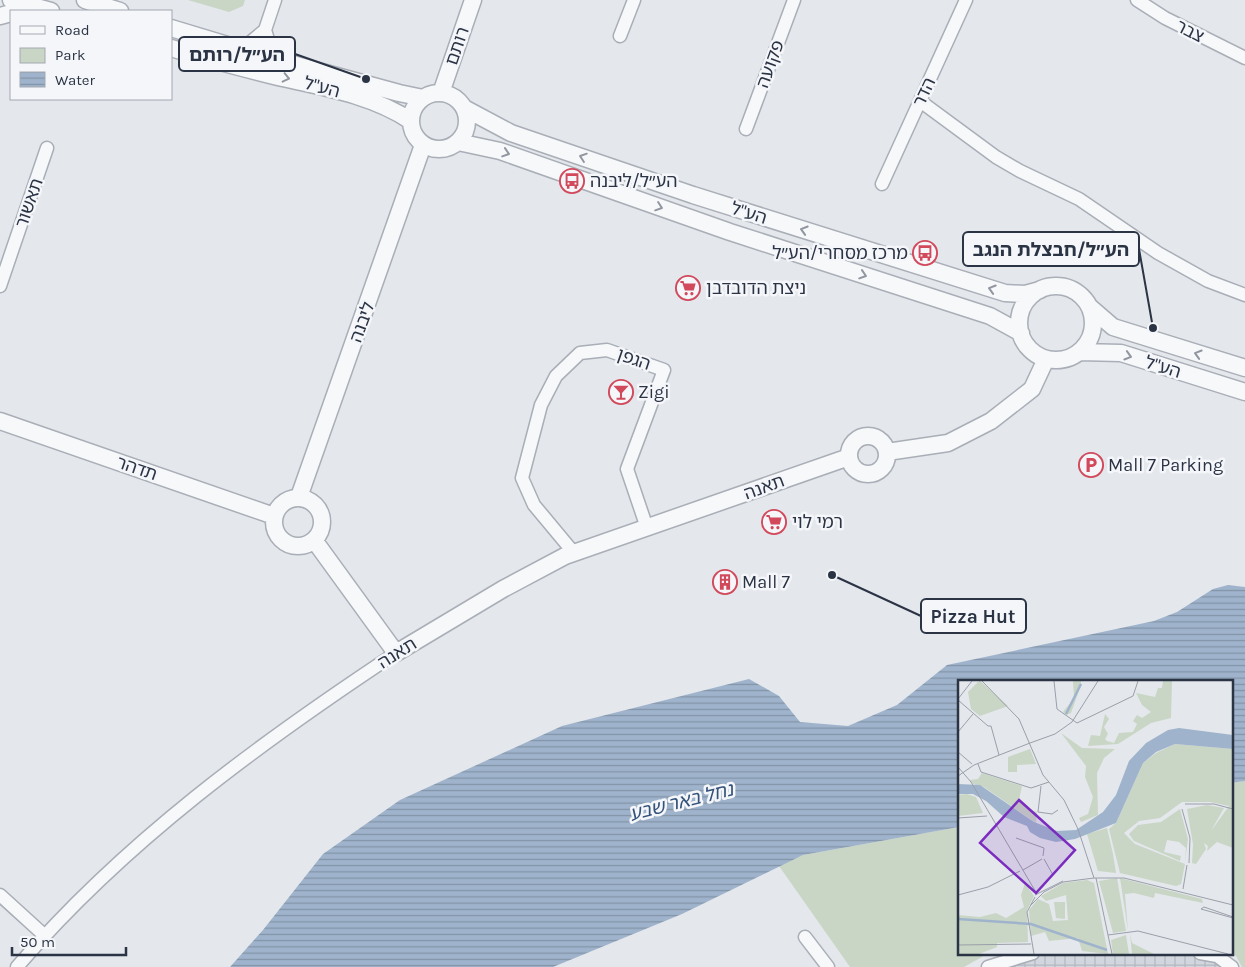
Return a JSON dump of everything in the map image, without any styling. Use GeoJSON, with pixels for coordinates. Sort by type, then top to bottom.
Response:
{"type":"FeatureCollection","features":[{"type":"Feature","properties":{"kind":"street"},"geometry":{"type":"LineString","coordinates":[[11,0],[47,10]]}},
{"type":"Feature","properties":{"kind":"street"},"geometry":{"type":"LineString","coordinates":[[85,0],[117,10]]}},
{"type":"Feature","properties":{"kind":"street"},"geometry":{"type":"LineString","coordinates":[[241,50],[265,30],[275,0]]}},
{"type":"Feature","properties":{"kind":"street","name":"רותם"},"geometry":{"type":"LineString","coordinates":[[441,93],[473,0]]}},
{"type":"Feature","properties":{"kind":"street"},"geometry":{"type":"LineString","coordinates":[[620,36],[634,0]]}},
{"type":"Feature","properties":{"kind":"street","name":"פקועה"},"geometry":{"type":"LineString","coordinates":[[746,129],[794,0]]}},
{"type":"Feature","properties":{"kind":"street","name":"הדר"},"geometry":{"type":"LineString","coordinates":[[882,184],[966,0]]}},
{"type":"Feature","properties":{"kind":"street","name":"צבר"},"geometry":{"type":"LineString","coordinates":[[1137,0],[1165,18],[1245,58]]}},
{"type":"Feature","properties":{"kind":"street","name":"הע\"ל"},"geometry":{"type":"LineString","coordinates":[[172,28],[241,50],[399,93],[424,98]]}},
{"type":"Feature","properties":{"kind":"street"},"geometry":{"type":"LineString","coordinates":[[265,30],[274,59]]}},
{"type":"Feature","properties":{"kind":"street","name":"הע\"ל"},"geometry":{"type":"LineString","coordinates":[[172,48],[217,62],[331,89],[391,108],[410,122]]}},
{"type":"Feature","properties":{"kind":"street"},"geometry":{"type":"LineString","coordinates":[[441,93],[458,100],[464,108],[467,126],[458,142],[441,150],[423,145],[412,131],[410,122],[412,112],[424,98],[441,93]]}},
{"type":"Feature","properties":{"kind":"street"},"geometry":{"type":"LineString","coordinates":[[920,101],[996,157],[1020,171],[1079,199],[1158,253],[1208,281],[1245,296]]}},
{"type":"Feature","properties":{"kind":"street","name":"הע\"ל"},"geometry":{"type":"LineString","coordinates":[[464,108],[511,133],[692,195],[1005,293],[1025,294],[1040,290]]}},
{"type":"Feature","properties":{"kind":"street","name":"הע\"ל"},"geometry":{"type":"LineString","coordinates":[[458,142],[500,151],[730,232],[990,316],[1021,333]]}},
{"type":"Feature","properties":{"kind":"street","name":"ליבנה"},"geometry":{"type":"LineString","coordinates":[[299,498],[423,145]]}},
{"type":"Feature","properties":{"kind":"street","name":"תאשור"},"geometry":{"type":"LineString","coordinates":[[0,286],[47,148]]}},
{"type":"Feature","properties":{"kind":"street"},"geometry":{"type":"LineString","coordinates":[[1051,286],[1064,286],[1075,290],[1091,308],[1094,320],[1093,332],[1088,343],[1080,352],[1070,358],[1046,359],[1026,345],[1021,333],[1021,313],[1031,296],[1040,290],[1051,286]]}},
{"type":"Feature","properties":{"kind":"street","name":"הע\"ל"},"geometry":{"type":"LineString","coordinates":[[1091,308],[1114,327],[1245,368]]}},
{"type":"Feature","properties":{"kind":"street","name":"הגפן"},"geometry":{"type":"LineString","coordinates":[[574,554],[534,505],[522,478],[541,405],[556,376],[580,352],[607,350],[664,370],[627,470],[647,528]]}},
{"type":"Feature","properties":{"kind":"street","name":"הע\"ל"},"geometry":{"type":"LineString","coordinates":[[1080,352],[1121,353],[1245,392]]}},
{"type":"Feature","properties":{"kind":"street"},"geometry":{"type":"LineString","coordinates":[[888,452],[948,443],[991,421],[1032,389],[1046,359]]}},
{"type":"Feature","properties":{"kind":"street","name":"תדהר"},"geometry":{"type":"LineString","coordinates":[[0,421],[274,516]]}},
{"type":"Feature","properties":{"kind":"street"},"geometry":{"type":"LineString","coordinates":[[865,436],[882,441],[888,452],[883,468],[868,475],[853,468],[849,457],[851,446],[859,438],[865,436]]}},
{"type":"Feature","properties":{"kind":"street","name":"תאנה"},"geometry":{"type":"LineString","coordinates":[[17,967],[44,935],[102,879],[204,791],[324,700],[396,652],[503,589],[574,554],[849,457]]}},
{"type":"Feature","properties":{"kind":"street"},"geometry":{"type":"LineString","coordinates":[[299,498],[313,503],[320,512],[322,527],[314,540],[300,546],[286,543],[275,532],[274,516],[285,501],[299,498]]}},
{"type":"Feature","properties":{"kind":"street"},"geometry":{"type":"LineString","coordinates":[[314,540],[396,652]]}},
{"type":"Feature","properties":{"kind":"street"},"geometry":{"type":"LineString","coordinates":[[0,895],[44,935]]}},
{"type":"Feature","properties":{"kind":"street"},"geometry":{"type":"LineString","coordinates":[[806,936],[828,967]]}},
{"type":"Feature","properties":{"kind":"street"},"geometry":{"type":"LineString","coordinates":[[988,967],[1030,954]]}},
{"type":"Feature","properties":{"kind":"street"},"geometry":{"type":"LineString","coordinates":[[1206,954],[1217,956],[1232,967]]}},
{"type":"Feature","properties":{"kind":"shaded area"},"geometry":{"type":"Polygon","coordinates":[[[1049,954],[1221,954],[1237,967],[1004,967],[1049,954]]]}},
{"type":"Feature","properties":{"kind":"green space"},"geometry":{"type":"Polygon","coordinates":[[[188,0],[245,0],[243,6],[229,12],[188,0]]]}},
{"type":"Feature","properties":{"kind":"green space"},"geometry":{"type":"Polygon","coordinates":[[[1245,781],[1245,967],[1242,967],[1236,956],[1229,954],[1232,954],[1232,783],[1245,781]]]}},
{"type":"Feature","properties":{"kind":"green space"},"geometry":{"type":"Polygon","coordinates":[[[958,827],[958,954],[987,954],[964,967],[850,967],[779,866],[803,855],[958,827]]]}},
{"type":"Feature","properties":{"kind":"water","name":"נחל באר שבע"},"geometry":{"type":"Polygon","coordinates":[[[1228,585],[1245,587],[1245,781],[1232,783],[1232,680],[958,680],[958,827],[803,855],[682,914],[553,967],[230,967],[263,930],[323,854],[400,800],[562,726],[749,679],[779,696],[800,722],[848,726],[897,705],[947,665],[1154,621],[1177,612],[1213,589],[1228,585]]]}},
{"type":"Feature","properties":{"kind":"place","name":"הע״ל/רותם"},"geometry":{"type":"Point","coordinates":[366,79]}},
{"type":"Feature","properties":{"kind":"place","name":"הע״ל/ליבנה"},"geometry":{"type":"Point","coordinates":[572,181]}},
{"type":"Feature","properties":{"kind":"place","name":"מרכז מסחרי/הע״ל"},"geometry":{"type":"Point","coordinates":[925,253]}},
{"type":"Feature","properties":{"kind":"place","name":"ניצת הדובדבן"},"geometry":{"type":"Point","coordinates":[688,288]}},
{"type":"Feature","properties":{"kind":"place","name":"הע״ל/חבצלת הנגב"},"geometry":{"type":"Point","coordinates":[1153,328]}},
{"type":"Feature","properties":{"kind":"place","name":"Zigi"},"geometry":{"type":"Point","coordinates":[621,392]}},
{"type":"Feature","properties":{"kind":"place","name":"Mall 7 Parking"},"geometry":{"type":"Point","coordinates":[1091,465]}},
{"type":"Feature","properties":{"kind":"place","name":"רמי לוי"},"geometry":{"type":"Point","coordinates":[774,522]}},
{"type":"Feature","properties":{"kind":"place","name":"Pizza Hut"},"geometry":{"type":"Point","coordinates":[832,575]}},
{"type":"Feature","properties":{"kind":"place","name":"Mall 7"},"geometry":{"type":"Point","coordinates":[725,582]}}]}
